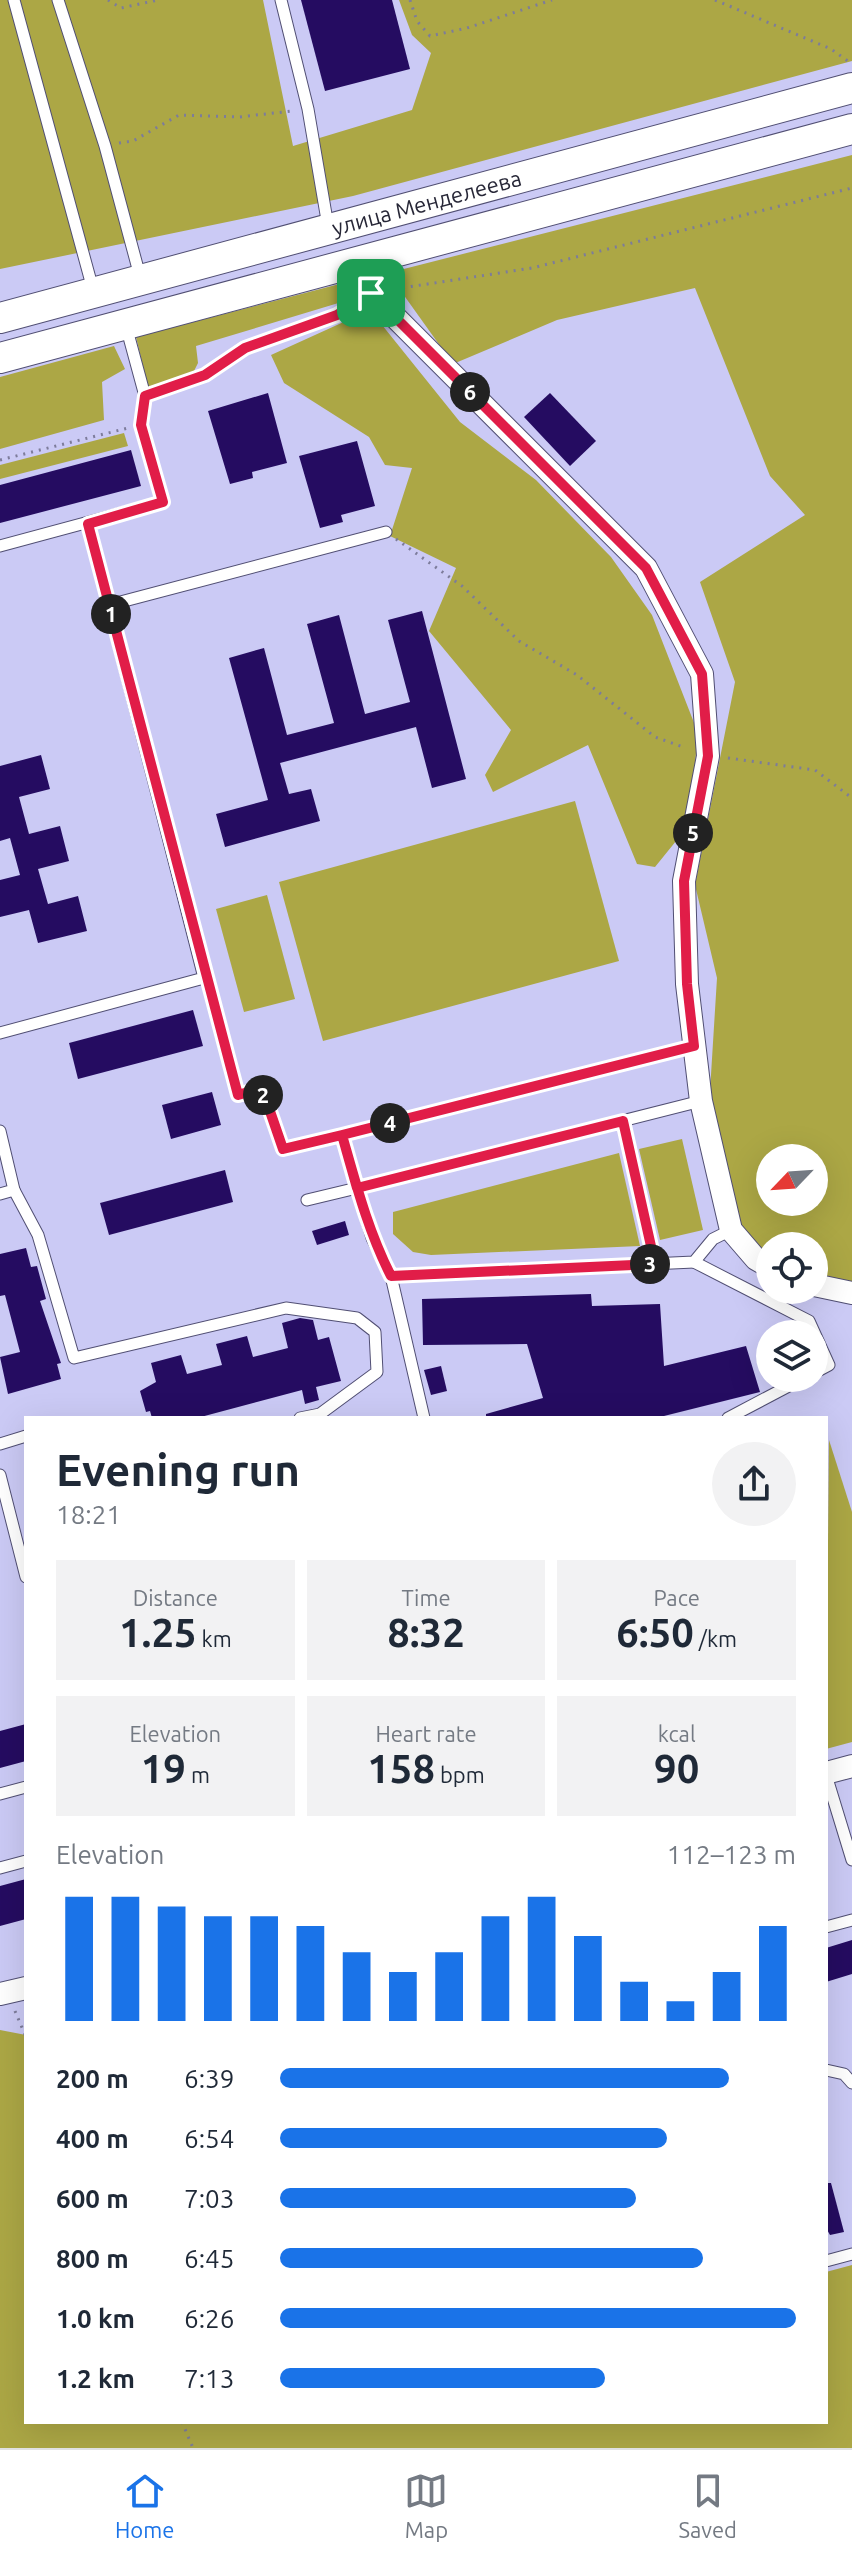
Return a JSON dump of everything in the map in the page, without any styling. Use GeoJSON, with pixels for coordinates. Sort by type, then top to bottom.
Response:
{"type":"FeatureCollection","features":[{"type":"Feature","properties":{"kind":"main road","name":"улица Менделеева"},"geometry":{"type":"LineString","coordinates":[[0,318],[852,88]]}},
{"type":"Feature","properties":{"kind":"main road","name":"улица Менделеева"},"geometry":{"type":"LineString","coordinates":[[0,358],[852,129]]}},
{"type":"Feature","properties":{"kind":"street"},"geometry":{"type":"LineString","coordinates":[[361,263],[371,293],[646,568],[702,674],[708,756],[684,881],[687,984],[701,1101],[731,1230],[756,1259]]}},
{"type":"Feature","properties":{"kind":"street"},"geometry":{"type":"LineString","coordinates":[[828,1288],[852,1293]]}},
{"type":"Feature","properties":{"kind":"street"},"geometry":{"type":"LineString","coordinates":[[828,1773],[852,1766]]}},
{"type":"Feature","properties":{"kind":"lane"},"geometry":{"type":"LineString","coordinates":[[14,0],[94,294]]}},
{"type":"Feature","properties":{"kind":"lane"},"geometry":{"type":"LineString","coordinates":[[58,0],[105,146],[141,281]]}},
{"type":"Feature","properties":{"kind":"lane"},"geometry":{"type":"LineString","coordinates":[[281,0],[308,109],[329,230]]}},
{"type":"Feature","properties":{"kind":"lane"},"geometry":{"type":"LineString","coordinates":[[145,396],[205,375],[245,348],[337,315],[371,293]]}},
{"type":"Feature","properties":{"kind":"lane"},"geometry":{"type":"LineString","coordinates":[[0,546],[163,502],[141,425],[145,396],[126,326]]}},
{"type":"Feature","properties":{"kind":"lane"},"geometry":{"type":"LineString","coordinates":[[0,1033],[204,978],[88,524]]}},
{"type":"Feature","properties":{"kind":"lane"},"geometry":{"type":"LineString","coordinates":[[109,605],[386,532]]}},
{"type":"Feature","properties":{"kind":"lane"},"geometry":{"type":"LineString","coordinates":[[283,1149],[694,1046]]}},
{"type":"Feature","properties":{"kind":"lane"},"geometry":{"type":"LineString","coordinates":[[307,1200],[701,1101]]}},
{"type":"Feature","properties":{"kind":"lane"},"geometry":{"type":"LineString","coordinates":[[0,1131],[14,1190],[38,1235],[74,1358],[286,1308],[357,1318],[375,1332],[377,1372],[320,1414],[310,1416]]}},
{"type":"Feature","properties":{"kind":"lane"},"geometry":{"type":"LineString","coordinates":[[342,1135],[372,1238],[391,1276],[424,1416]]}},
{"type":"Feature","properties":{"kind":"lane"},"geometry":{"type":"LineString","coordinates":[[0,1194],[14,1190]]}},
{"type":"Feature","properties":{"kind":"lane"},"geometry":{"type":"LineString","coordinates":[[694,1262],[713,1239],[731,1230]]}},
{"type":"Feature","properties":{"kind":"lane"},"geometry":{"type":"LineString","coordinates":[[391,1276],[694,1262],[807,1320]]}},
{"type":"Feature","properties":{"kind":"lane"},"geometry":{"type":"LineString","coordinates":[[732,1416],[777,1392]]}},
{"type":"Feature","properties":{"kind":"lane"},"geometry":{"type":"LineString","coordinates":[[0,1444],[24,1437]]}},
{"type":"Feature","properties":{"kind":"lane"},"geometry":{"type":"LineString","coordinates":[[0,1475],[24,1569]]}},
{"type":"Feature","properties":{"kind":"lane"},"geometry":{"type":"LineString","coordinates":[[828,1781],[852,1860]]}},
{"type":"Feature","properties":{"kind":"lane"},"geometry":{"type":"LineString","coordinates":[[0,1794],[24,1788]]}},
{"type":"Feature","properties":{"kind":"lane"},"geometry":{"type":"LineString","coordinates":[[0,1868],[24,1862]]}},
{"type":"Feature","properties":{"kind":"lane"},"geometry":{"type":"LineString","coordinates":[[828,1926],[852,1920]]}},
{"type":"Feature","properties":{"kind":"lane"},"geometry":{"type":"LineString","coordinates":[[828,2070],[844,2074],[852,2083]]}},
{"type":"Feature","properties":{"kind":"lane"},"geometry":{"type":"LineString","coordinates":[[828,2260],[852,2254]]}},
{"type":"Feature","properties":{"kind":"path"},"geometry":{"type":"LineString","coordinates":[[108,0],[121,8],[158,0]]}},
{"type":"Feature","properties":{"kind":"path"},"geometry":{"type":"LineString","coordinates":[[410,0],[417,21],[430,36],[467,28],[552,0]]}},
{"type":"Feature","properties":{"kind":"path"},"geometry":{"type":"LineString","coordinates":[[715,0],[831,49],[852,65]]}},
{"type":"Feature","properties":{"kind":"path"},"geometry":{"type":"LineString","coordinates":[[105,146],[133,141],[179,115],[239,117],[308,109]]}},
{"type":"Feature","properties":{"kind":"path"},"geometry":{"type":"LineString","coordinates":[[371,293],[532,268],[852,188]]}},
{"type":"Feature","properties":{"kind":"path"},"geometry":{"type":"LineString","coordinates":[[0,460],[141,425]]}},
{"type":"Feature","properties":{"kind":"path"},"geometry":{"type":"LineString","coordinates":[[386,532],[462,586],[519,641],[577,675],[655,737],[708,756],[815,770],[852,798]]}},
{"type":"Feature","properties":{"kind":"path"},"geometry":{"type":"LineString","coordinates":[[204,978],[238,1095],[262,1088],[283,1149]]}},
{"type":"Feature","properties":{"kind":"path"},"geometry":{"type":"LineString","coordinates":[[623,1121],[655,1264]]}},
{"type":"Feature","properties":{"kind":"path"},"geometry":{"type":"LineString","coordinates":[[11,1992],[24,2031]]}},
{"type":"Feature","properties":{"kind":"path"},"geometry":{"type":"LineString","coordinates":[[183,2424],[193,2448]]}},
{"type":"Feature","properties":{"kind":"shaded area"},"geometry":{"type":"Polygon","coordinates":[[[0,0],[263,0],[293,146],[412,110],[431,53],[412,35],[399,0],[852,0],[852,61],[353,196],[0,269],[0,0]]]}},
{"type":"Feature","properties":{"kind":"shaded area"},"geometry":{"type":"Polygon","coordinates":[[[852,155],[852,1282],[828,1276],[828,1232],[756,1232],[756,1244],[743,1236],[709,1107],[717,978],[695,885],[735,682],[700,582],[805,515],[770,476],[695,288],[557,320],[453,364],[388,273],[852,155]]]}},
{"type":"Feature","properties":{"kind":"shaded area"},"geometry":{"type":"Polygon","coordinates":[[[351,281],[355,298],[196,346],[198,363],[193,373],[148,387],[136,337],[351,281]]]}},
{"type":"Feature","properties":{"kind":"shaded area"},"geometry":{"type":"Polygon","coordinates":[[[370,310],[460,422],[536,480],[611,557],[652,615],[698,733],[689,825],[655,867],[637,864],[588,745],[493,792],[485,775],[511,730],[429,631],[456,568],[390,536],[412,468],[385,465],[369,437],[284,383],[271,355],[370,310]]]}},
{"type":"Feature","properties":{"kind":"shaded area"},"geometry":{"type":"Polygon","coordinates":[[[114,346],[125,369],[102,382],[104,420],[0,449],[0,377],[114,346]]]}},
{"type":"Feature","properties":{"kind":"shaded area"},"geometry":{"type":"Polygon","coordinates":[[[124,433],[128,446],[0,479],[0,465],[124,433]]]}},
{"type":"Feature","properties":{"kind":"shaded area"},"geometry":{"type":"Polygon","coordinates":[[[575,801],[619,961],[323,1041],[279,882],[575,801]]]}},
{"type":"Feature","properties":{"kind":"shaded area"},"geometry":{"type":"Polygon","coordinates":[[[267,895],[295,999],[244,1012],[216,909],[267,895]]]}},
{"type":"Feature","properties":{"kind":"shaded area"},"geometry":{"type":"Polygon","coordinates":[[[682,1139],[703,1230],[660,1240],[639,1149],[682,1139]]]}},
{"type":"Feature","properties":{"kind":"shaded area"},"geometry":{"type":"Polygon","coordinates":[[[619,1153],[640,1246],[431,1255],[413,1252],[393,1234],[393,1212],[619,1153]]]}},
{"type":"Feature","properties":{"kind":"shaded area"},"geometry":{"type":"Polygon","coordinates":[[[829,1440],[852,1512],[852,1742],[828,1748],[829,1440]]]}},
{"type":"Feature","properties":{"kind":"shaded area"},"geometry":{"type":"Polygon","coordinates":[[[0,2030],[24,2035],[24,2424],[828,2424],[828,2271],[852,2265],[852,2448],[0,2448],[0,2030]]]}},
{"type":"Feature","properties":{"kind":"building"},"geometry":{"type":"Polygon","coordinates":[[[301,0],[392,0],[410,69],[325,91],[301,0]]]}},
{"type":"Feature","properties":{"kind":"building"},"geometry":{"type":"Polygon","coordinates":[[[268,393],[287,463],[252,472],[253,478],[230,484],[208,411],[268,393]]]}},
{"type":"Feature","properties":{"kind":"building"},"geometry":{"type":"Polygon","coordinates":[[[550,393],[596,441],[570,466],[524,417],[550,393]]]}},
{"type":"Feature","properties":{"kind":"building"},"geometry":{"type":"Polygon","coordinates":[[[357,441],[375,506],[341,515],[343,522],[320,528],[299,456],[357,441]]]}},
{"type":"Feature","properties":{"kind":"building"},"geometry":{"type":"Polygon","coordinates":[[[131,450],[141,486],[0,523],[0,485],[131,450]]]}},
{"type":"Feature","properties":{"kind":"building"},"geometry":{"type":"Polygon","coordinates":[[[422,611],[466,779],[432,788],[416,727],[280,763],[289,794],[311,789],[320,821],[225,847],[216,814],[268,800],[229,658],[264,648],[287,735],[334,723],[307,624],[339,615],[365,714],[410,702],[388,620],[422,611]]]}},
{"type":"Feature","properties":{"kind":"building"},"geometry":{"type":"Polygon","coordinates":[[[41,755],[50,789],[19,797],[29,834],[60,826],[69,861],[38,869],[48,904],[78,896],[87,931],[38,943],[29,910],[0,917],[0,880],[20,875],[10,838],[0,841],[0,766],[41,755]]]}},
{"type":"Feature","properties":{"kind":"building"},"geometry":{"type":"Polygon","coordinates":[[[193,1010],[203,1046],[78,1079],[69,1043],[193,1010]]]}},
{"type":"Feature","properties":{"kind":"building"},"geometry":{"type":"Polygon","coordinates":[[[212,1092],[221,1125],[171,1139],[162,1105],[212,1092]]]}},
{"type":"Feature","properties":{"kind":"building"},"geometry":{"type":"Polygon","coordinates":[[[225,1170],[233,1202],[109,1235],[100,1203],[225,1170]]]}},
{"type":"Feature","properties":{"kind":"building"},"geometry":{"type":"Polygon","coordinates":[[[345,1221],[349,1235],[317,1245],[312,1231],[345,1221]]]}},
{"type":"Feature","properties":{"kind":"building"},"geometry":{"type":"Polygon","coordinates":[[[26,1248],[31,1267],[37,1266],[46,1299],[40,1301],[61,1363],[57,1364],[61,1379],[8,1394],[0,1357],[20,1352],[5,1295],[0,1296],[0,1254],[26,1248]]]}},
{"type":"Feature","properties":{"kind":"building"},"geometry":{"type":"Polygon","coordinates":[[[591,1294],[592,1306],[660,1304],[664,1366],[746,1346],[756,1379],[756,1392],[760,1392],[664,1416],[486,1416],[543,1398],[527,1344],[423,1345],[422,1299],[591,1294]]]}},
{"type":"Feature","properties":{"kind":"building"},"geometry":{"type":"Polygon","coordinates":[[[300,1318],[313,1320],[318,1340],[329,1337],[341,1381],[316,1387],[319,1400],[305,1404],[302,1390],[204,1416],[151,1416],[150,1411],[146,1412],[140,1391],[156,1382],[151,1363],[181,1355],[187,1374],[222,1365],[216,1344],[247,1336],[253,1357],[288,1348],[282,1323],[300,1318]]]}},
{"type":"Feature","properties":{"kind":"building"},"geometry":{"type":"Polygon","coordinates":[[[441,1366],[447,1391],[431,1395],[424,1370],[441,1366]]]}},
{"type":"Feature","properties":{"kind":"building"},"geometry":{"type":"Polygon","coordinates":[[[24,1725],[24,1762],[0,1768],[0,1731],[24,1725]]]}},
{"type":"Feature","properties":{"kind":"building"},"geometry":{"type":"Polygon","coordinates":[[[24,1880],[24,1920],[0,1926],[0,1886],[24,1880]]]}},
{"type":"Feature","properties":{"kind":"building"},"geometry":{"type":"Polygon","coordinates":[[[852,1940],[852,1974],[828,1981],[828,1947],[852,1940]]]}},
{"type":"Feature","properties":{"kind":"building"},"geometry":{"type":"Polygon","coordinates":[[[828,2183],[831,2183],[844,2232],[830,2235],[828,2183]]]}},
{"type":"Feature","properties":{"kind":"route"},"geometry":{"type":"LineString","coordinates":[[371,293],[337,315],[245,348],[205,375],[145,396],[141,425],[163,502],[88,524],[204,978],[238,1095],[262,1088],[283,1149],[342,1135],[357,1188],[372,1238],[391,1276],[655,1264],[623,1121],[357,1188],[342,1135],[694,1046],[687,984],[684,881],[708,756],[702,674],[646,568],[371,293]]}}]}
